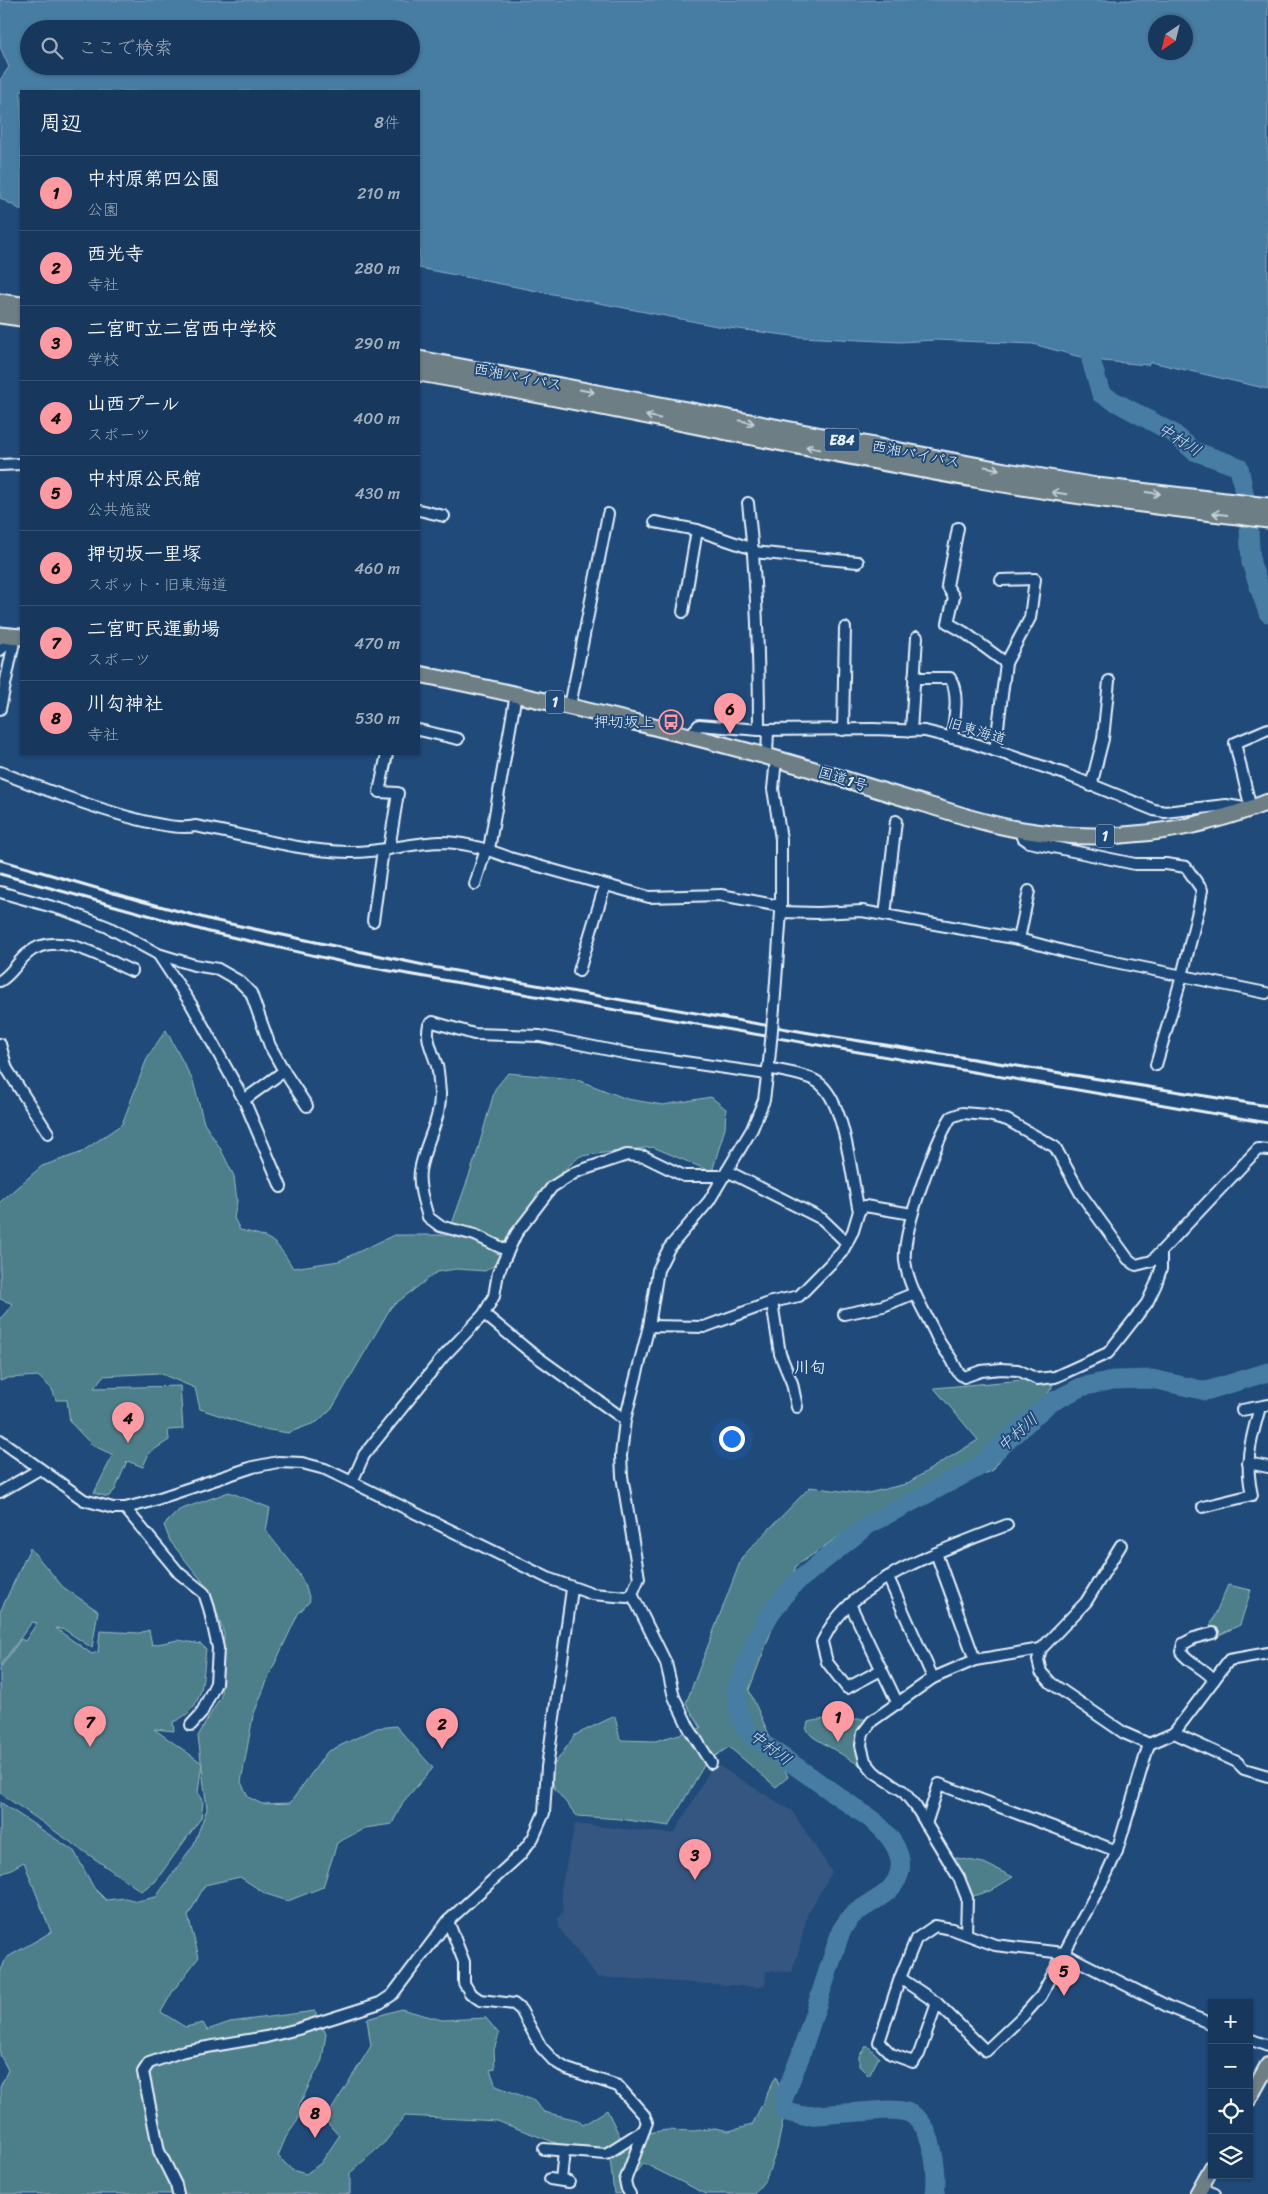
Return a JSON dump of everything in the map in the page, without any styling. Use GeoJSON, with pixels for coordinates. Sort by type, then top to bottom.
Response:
{"type":"FeatureCollection","features":[{"type":"Feature","properties":{"kind":"highway"},"geometry":{"type":"LineString","coordinates":[[0,302],[20,305]]}},
{"type":"Feature","properties":{"kind":"highway"},"geometry":{"type":"LineString","coordinates":[[0,316],[20,318]]}},
{"type":"Feature","properties":{"kind":"highway","name":"西湘バイパス"},"geometry":{"type":"LineString","coordinates":[[420,359],[1006,471],[1097,486],[1268,506]]}},
{"type":"Feature","properties":{"kind":"highway","name":"西湘バイパス"},"geometry":{"type":"LineString","coordinates":[[420,373],[523,391],[980,480],[1134,504],[1268,520]]}},
{"type":"Feature","properties":{"kind":"highway","name":"国道1号"},"geometry":{"type":"LineString","coordinates":[[420,674],[570,706],[689,736],[771,758],[958,815],[1020,830],[1084,836],[1159,832],[1205,823],[1268,802]]}},
{"type":"Feature","properties":{"kind":"main road"},"geometry":{"type":"LineString","coordinates":[[1253,2092],[1268,2065]]}},
{"type":"Feature","properties":{"kind":"main road"},"geometry":{"type":"LineString","coordinates":[[1199,2191],[1208,2174]]}},
{"type":"Feature","properties":{"kind":"street"},"geometry":{"type":"LineString","coordinates":[[0,465],[20,464]]}},
{"type":"Feature","properties":{"kind":"street"},"geometry":{"type":"LineString","coordinates":[[0,1440],[84,1500],[98,1506],[125,1508],[253,1467],[278,1462],[302,1463],[326,1470],[352,1482],[550,1580],[572,1589],[606,1596],[627,1597],[632,1594],[639,1578],[622,1476],[621,1456],[625,1420],[649,1326],[658,1270],[669,1248],[709,1201],[752,1129],[764,1100],[768,1068],[780,909],[781,839],[773,789],[771,758],[763,730],[753,550],[748,503]]}},
{"type":"Feature","properties":{"kind":"street"},"geometry":{"type":"LineString","coordinates":[[420,510],[444,516]]}},
{"type":"Feature","properties":{"kind":"street"},"geometry":{"type":"LineString","coordinates":[[570,706],[608,514]]}},
{"type":"Feature","properties":{"kind":"street"},"geometry":{"type":"LineString","coordinates":[[655,522],[697,530],[753,550],[858,562]]}},
{"type":"Feature","properties":{"kind":"street"},"geometry":{"type":"LineString","coordinates":[[958,528],[947,586],[954,597],[948,623],[964,632],[1006,663]]}},
{"type":"Feature","properties":{"kind":"street"},"geometry":{"type":"LineString","coordinates":[[683,612],[697,530]]}},
{"type":"Feature","properties":{"kind":"street"},"geometry":{"type":"LineString","coordinates":[[995,751],[1006,663],[1030,618],[1034,580],[1001,580]]}},
{"type":"Feature","properties":{"kind":"street"},"geometry":{"type":"LineString","coordinates":[[843,730],[845,628]]}},
{"type":"Feature","properties":{"kind":"street"},"geometry":{"type":"LineString","coordinates":[[0,650],[12,636]]}},
{"type":"Feature","properties":{"kind":"street"},"geometry":{"type":"LineString","coordinates":[[0,709],[12,636]]}},
{"type":"Feature","properties":{"kind":"street"},"geometry":{"type":"LineString","coordinates":[[911,731],[917,637]]}},
{"type":"Feature","properties":{"kind":"street"},"geometry":{"type":"LineString","coordinates":[[914,678],[950,678],[954,684],[956,709],[952,738]]}},
{"type":"Feature","properties":{"kind":"street"},"geometry":{"type":"LineString","coordinates":[[1091,786],[1104,739],[1108,681]]}},
{"type":"Feature","properties":{"kind":"street"},"geometry":{"type":"LineString","coordinates":[[475,884],[488,849],[516,694]]}},
{"type":"Feature","properties":{"kind":"street","name":"旧東海道"},"geometry":{"type":"LineString","coordinates":[[689,736],[699,725],[763,730],[925,732],[995,751],[1154,810],[1165,812],[1226,805],[1251,809]]}},
{"type":"Feature","properties":{"kind":"street"},"geometry":{"type":"LineString","coordinates":[[1251,809],[1235,743],[1268,729]]}},
{"type":"Feature","properties":{"kind":"street"},"geometry":{"type":"LineString","coordinates":[[420,730],[458,739]]}},
{"type":"Feature","properties":{"kind":"street"},"geometry":{"type":"LineString","coordinates":[[373,921],[398,793],[379,792],[387,755]]}},
{"type":"Feature","properties":{"kind":"street"},"geometry":{"type":"LineString","coordinates":[[0,772],[37,787],[149,823],[186,828],[195,826],[301,847],[349,852],[386,850],[440,842],[488,849],[510,858],[649,897],[721,895],[780,909],[817,913],[862,911],[1019,939],[1070,953],[1266,994]]}},
{"type":"Feature","properties":{"kind":"street"},"geometry":{"type":"LineString","coordinates":[[885,915],[896,821]]}},
{"type":"Feature","properties":{"kind":"street"},"geometry":{"type":"LineString","coordinates":[[1020,830],[1022,837],[1029,842],[1135,864],[1166,864],[1186,867],[1202,890],[1182,976],[1156,1065]]}},
{"type":"Feature","properties":{"kind":"street"},"geometry":{"type":"LineString","coordinates":[[579,971],[605,885]]}},
{"type":"Feature","properties":{"kind":"street"},"geometry":{"type":"LineString","coordinates":[[1019,939],[1029,891]]}},
{"type":"Feature","properties":{"kind":"street"},"geometry":{"type":"LineString","coordinates":[[0,892],[67,911],[108,927],[158,954],[194,965],[218,969],[240,981],[251,993],[270,1046],[284,1072],[307,1106]]}},
{"type":"Feature","properties":{"kind":"street"},"geometry":{"type":"LineString","coordinates":[[0,981],[10,975],[27,954],[46,943],[66,944],[132,971]]}},
{"type":"Feature","properties":{"kind":"street"},"geometry":{"type":"LineString","coordinates":[[158,954],[191,1004],[244,1100],[281,1187]]}},
{"type":"Feature","properties":{"kind":"street"},"geometry":{"type":"LineString","coordinates":[[508,1251],[475,1235],[440,1226],[428,1217],[422,1198],[420,1173],[427,1144],[438,1118],[440,1094],[437,1067],[427,1033],[429,1025],[433,1022],[474,1034],[540,1036],[629,1054],[768,1068],[800,1075],[817,1082],[828,1090],[847,1141],[858,1211],[853,1231],[842,1252],[799,1296],[772,1302],[704,1327],[649,1326]]}},
{"type":"Feature","properties":{"kind":"street"},"geometry":{"type":"LineString","coordinates":[[0,1044],[7,1069],[48,1133]]}},
{"type":"Feature","properties":{"kind":"street"},"geometry":{"type":"LineString","coordinates":[[0,1078],[7,1069]]}},
{"type":"Feature","properties":{"kind":"street"},"geometry":{"type":"LineString","coordinates":[[244,1100],[284,1072]]}},
{"type":"Feature","properties":{"kind":"street"},"geometry":{"type":"LineString","coordinates":[[1161,1252],[1161,1269],[1150,1297],[1108,1353],[1055,1377],[1037,1379],[1018,1370],[981,1371],[964,1377],[957,1373],[951,1358],[942,1348],[915,1293],[905,1260],[912,1214],[943,1130],[951,1117],[962,1113],[988,1115],[1007,1120],[1055,1147],[1081,1194],[1128,1259],[1136,1265],[1152,1261],[1258,1149],[1268,1150]]}},
{"type":"Feature","properties":{"kind":"street"},"geometry":{"type":"LineString","coordinates":[[352,1482],[364,1455],[444,1357],[484,1314],[494,1296],[498,1273],[516,1234],[552,1187],[576,1172],[627,1155],[645,1157],[684,1176],[726,1174],[822,1219],[847,1243]]}},
{"type":"Feature","properties":{"kind":"street"},"geometry":{"type":"LineString","coordinates":[[858,1211],[865,1206],[912,1214]]}},
{"type":"Feature","properties":{"kind":"street"},"geometry":{"type":"LineString","coordinates":[[844,1314],[883,1306],[915,1293]]}},
{"type":"Feature","properties":{"kind":"street"},"geometry":{"type":"LineString","coordinates":[[772,1302],[780,1354],[792,1383],[797,1407]]}},
{"type":"Feature","properties":{"kind":"street"},"geometry":{"type":"LineString","coordinates":[[484,1314],[529,1351],[625,1420]]}},
{"type":"Feature","properties":{"kind":"street"},"geometry":{"type":"LineString","coordinates":[[1242,1410],[1264,1406]]}},
{"type":"Feature","properties":{"kind":"street"},"geometry":{"type":"LineString","coordinates":[[1203,1507],[1252,1495],[1247,1474],[1250,1445],[1264,1406]]}},
{"type":"Feature","properties":{"kind":"street"},"geometry":{"type":"LineString","coordinates":[[1248,1463],[1268,1467]]}},
{"type":"Feature","properties":{"kind":"street"},"geometry":{"type":"LineString","coordinates":[[0,1492],[40,1469]]}},
{"type":"Feature","properties":{"kind":"street"},"geometry":{"type":"LineString","coordinates":[[125,1508],[179,1573],[204,1593],[209,1608],[218,1648],[216,1683],[201,1714],[191,1725]]}},
{"type":"Feature","properties":{"kind":"street"},"geometry":{"type":"LineString","coordinates":[[881,1670],[847,1688],[827,1662],[822,1642],[834,1622],[850,1604],[888,1576],[936,1553],[1007,1525]]}},
{"type":"Feature","properties":{"kind":"street"},"geometry":{"type":"LineString","coordinates":[[1121,1545],[1086,1602],[1042,1649],[1038,1660],[1040,1672],[1051,1683],[1124,1733],[1149,1744],[1174,1733],[1229,1660],[1268,1653]]}},
{"type":"Feature","properties":{"kind":"street"},"geometry":{"type":"LineString","coordinates":[[936,1553],[975,1660]]}},
{"type":"Feature","properties":{"kind":"street"},"geometry":{"type":"LineString","coordinates":[[888,1576],[933,1678]]}},
{"type":"Feature","properties":{"kind":"street"},"geometry":{"type":"LineString","coordinates":[[178,2194],[176,2185],[159,2151],[143,2072],[149,2063],[184,2051],[266,2037],[298,2029],[380,2003],[392,1996],[448,1921],[520,1855],[533,1838],[544,1813],[547,1767],[572,1589]]}},
{"type":"Feature","properties":{"kind":"street"},"geometry":{"type":"LineString","coordinates":[[632,1594],[666,1663],[674,1696],[689,1728],[711,1763]]}},
{"type":"Feature","properties":{"kind":"street"},"geometry":{"type":"LineString","coordinates":[[850,1604],[898,1704]]}},
{"type":"Feature","properties":{"kind":"street"},"geometry":{"type":"LineString","coordinates":[[1213,1633],[1194,1638],[1183,1644],[1181,1652],[1186,1659],[1208,1672],[1214,1680]]}},
{"type":"Feature","properties":{"kind":"street"},"geometry":{"type":"LineString","coordinates":[[966,1934],[967,1898],[960,1878],[903,1791],[874,1772],[865,1761],[861,1745],[864,1733],[872,1721],[933,1678],[975,1660],[1042,1649]]}},
{"type":"Feature","properties":{"kind":"street"},"geometry":{"type":"LineString","coordinates":[[1174,1733],[1237,1762],[1244,1769],[1268,1776]]}},
{"type":"Feature","properties":{"kind":"street"},"geometry":{"type":"LineString","coordinates":[[900,1978],[937,2003],[986,2051],[1024,2016],[1040,1996],[1107,1873],[1117,1850],[1149,1744]]}},
{"type":"Feature","properties":{"kind":"street"},"geometry":{"type":"LineString","coordinates":[[926,1824],[939,1784],[1117,1850]]}},
{"type":"Feature","properties":{"kind":"street"},"geometry":{"type":"LineString","coordinates":[[448,1921],[464,1962],[464,1983],[470,1992],[480,2000],[514,2004],[521,2010],[540,2047],[548,2056],[567,2069],[618,2086],[644,2115],[647,2122],[626,2181],[630,2194]]}},
{"type":"Feature","properties":{"kind":"street"},"geometry":{"type":"LineString","coordinates":[[937,2003],[919,2054],[913,2062],[891,2054],[879,2042],[900,1978],[916,1939],[935,1926],[966,1934],[995,1945],[1063,1953],[1169,2007],[1208,2022]]}},
{"type":"Feature","properties":{"kind":"street"},"geometry":{"type":"LineString","coordinates":[[1253,2040],[1268,2046]]}},
{"type":"Feature","properties":{"kind":"street"},"geometry":{"type":"LineString","coordinates":[[544,2149],[606,2154],[644,2130]]}},
{"type":"Feature","properties":{"kind":"street"},"geometry":{"type":"LineString","coordinates":[[560,2180],[564,2151]]}},
{"type":"Feature","properties":{"kind":"street"},"geometry":{"type":"LineString","coordinates":[[1199,2191],[1215,2194]]}},
{"type":"Feature","properties":{"kind":"shaded area"},"geometry":{"type":"Polygon","coordinates":[[[0,0],[1268,0],[1268,389],[1151,362],[1148,365],[1091,360],[1033,344],[935,340],[900,342],[800,337],[722,327],[420,268],[420,90],[20,90],[20,209],[0,198],[0,80],[9,67],[0,47],[0,0]]]}},
{"type":"Feature","properties":{"kind":"shaded area"},"geometry":{"type":"Polygon","coordinates":[[[714,1763],[792,1811],[832,1872],[807,1915],[792,1972],[766,1971],[765,1985],[760,1987],[597,1977],[559,1928],[558,1918],[563,1912],[561,1889],[575,1824],[674,1834],[714,1763]]]}},
{"type":"Feature","properties":{"kind":"green space"},"geometry":{"type":"Polygon","coordinates":[[[166,1030],[193,1081],[204,1123],[220,1148],[234,1176],[237,1201],[234,1218],[240,1230],[272,1241],[282,1251],[293,1268],[339,1261],[394,1235],[448,1235],[476,1156],[495,1089],[508,1073],[575,1079],[627,1099],[663,1105],[711,1097],[726,1109],[725,1128],[712,1172],[653,1147],[580,1156],[536,1195],[513,1253],[485,1271],[456,1269],[437,1272],[391,1307],[333,1407],[317,1422],[288,1433],[257,1428],[200,1409],[195,1388],[159,1373],[103,1376],[94,1388],[180,1386],[183,1429],[168,1430],[169,1440],[149,1453],[143,1467],[127,1461],[115,1490],[108,1497],[94,1493],[113,1455],[92,1445],[70,1422],[67,1400],[56,1400],[52,1389],[38,1376],[8,1378],[0,1381],[0,1319],[13,1304],[0,1299],[0,1202],[42,1166],[80,1153],[122,1124],[148,1056],[166,1030]]]}},
{"type":"Feature","properties":{"kind":"green space"},"geometry":{"type":"Polygon","coordinates":[[[1023,1380],[1054,1381],[1051,1389],[992,1471],[867,1517],[796,1566],[749,1690],[788,1777],[776,1787],[729,1747],[706,1762],[669,1826],[620,1819],[577,1816],[554,1788],[551,1769],[575,1735],[615,1716],[620,1740],[655,1741],[701,1728],[686,1703],[742,1557],[810,1487],[864,1494],[906,1484],[978,1440],[934,1388],[1023,1380]]]}},
{"type":"Feature","properties":{"kind":"green space"},"geometry":{"type":"Polygon","coordinates":[[[229,1492],[270,1508],[266,1531],[298,1573],[310,1601],[298,1614],[269,1676],[253,1716],[241,1782],[248,1797],[262,1804],[290,1803],[327,1752],[377,1728],[396,1726],[433,1768],[403,1802],[392,1824],[365,1828],[337,1843],[323,1887],[288,1901],[266,1894],[240,1877],[205,1885],[188,1916],[199,1957],[173,1991],[161,2012],[185,2027],[203,2023],[207,2030],[230,2022],[315,2011],[326,2034],[322,2060],[299,2105],[298,2120],[286,2137],[278,2156],[292,2170],[306,2174],[321,2163],[339,2136],[325,2120],[371,2046],[367,2019],[401,2009],[442,2020],[486,2018],[499,2034],[494,2050],[495,2069],[490,2070],[496,2086],[533,2100],[544,2112],[578,2120],[583,2125],[607,2110],[620,2137],[667,2130],[694,2131],[715,2128],[729,2131],[752,2125],[776,2076],[781,2093],[783,2121],[777,2149],[766,2179],[754,2194],[706,2194],[643,2163],[620,2194],[614,2194],[610,2159],[572,2149],[497,2121],[405,2116],[385,2142],[350,2173],[350,2194],[0,2194],[0,2087],[8,2070],[0,2055],[0,1973],[6,1958],[51,1932],[24,1862],[0,1875],[0,1802],[74,1851],[94,1888],[106,1900],[125,1898],[137,1901],[156,1897],[194,1844],[207,1809],[198,1736],[221,1696],[224,1634],[210,1591],[170,1541],[164,1525],[179,1510],[229,1492]]]}},
{"type":"Feature","properties":{"kind":"green space"},"geometry":{"type":"Polygon","coordinates":[[[30,1548],[63,1587],[98,1611],[92,1648],[65,1630],[55,1628],[92,1654],[98,1652],[100,1631],[139,1633],[149,1630],[152,1645],[178,1640],[201,1644],[206,1649],[203,1682],[197,1701],[192,1709],[173,1722],[174,1731],[154,1729],[202,1763],[198,1792],[203,1803],[201,1818],[155,1882],[141,1891],[0,1793],[0,1668],[21,1639],[25,1641],[37,1623],[32,1622],[0,1666],[0,1612],[30,1548]]]}},
{"type":"Feature","properties":{"kind":"green space"},"geometry":{"type":"Polygon","coordinates":[[[1228,1585],[1251,1590],[1240,1625],[1215,1637],[1210,1626],[1228,1585]]]}},
{"type":"Feature","properties":{"kind":"green space"},"geometry":{"type":"Polygon","coordinates":[[[824,1719],[867,1719],[860,1731],[857,1742],[857,1753],[861,1766],[813,1737],[806,1730],[808,1722],[824,1719]]]}},
{"type":"Feature","properties":{"kind":"green space"},"geometry":{"type":"Polygon","coordinates":[[[952,1857],[984,1863],[1013,1877],[990,1891],[970,1897],[952,1857]]]}},
{"type":"Feature","properties":{"kind":"green space"},"geometry":{"type":"Polygon","coordinates":[[[867,2045],[879,2057],[869,2076],[859,2066],[859,2056],[867,2045]]]}},
{"type":"Feature","properties":{"kind":"waterway","name":"中村川"},"geometry":{"type":"LineString","coordinates":[[1091,360],[1101,394],[1173,433],[1194,451],[1239,467],[1248,513],[1251,563],[1268,613]]}},
{"type":"Feature","properties":{"kind":"waterway","name":"中村川"},"geometry":{"type":"LineString","coordinates":[[935,2194],[935,2162],[929,2138],[924,2128],[911,2114],[903,2111],[888,2110],[803,2116],[787,2112],[784,2107],[784,2097],[800,2057],[841,1931],[852,1916],[888,1891],[895,1882],[900,1864],[895,1846],[883,1829],[751,1735],[743,1725],[739,1713],[736,1690],[756,1639],[770,1614],[794,1584],[869,1524],[977,1468],[1048,1404],[1081,1387],[1113,1380],[1152,1379],[1206,1391],[1268,1372]]}},
{"type":"Feature","properties":{"kind":"railway"},"geometry":{"type":"LineString","coordinates":[[0,860],[212,920],[433,967],[810,1033],[1268,1106]]}},
{"type":"Feature","properties":{"kind":"railway"},"geometry":{"type":"LineString","coordinates":[[0,874],[209,932],[356,965],[1268,1123]]}},
{"type":"Feature","properties":{"kind":"place","name":"押切坂上"},"geometry":{"type":"Point","coordinates":[671,722]}},
{"type":"Feature","properties":{"kind":"place","name":"押切坂一里塚"},"geometry":{"type":"Point","coordinates":[730,734]}},
{"type":"Feature","properties":{"kind":"place","name":"山西プール"},"geometry":{"type":"Point","coordinates":[128,1443]}},
{"type":"Feature","properties":{"kind":"place","name":"中村原第四公園"},"geometry":{"type":"Point","coordinates":[838,1742]}},
{"type":"Feature","properties":{"kind":"place","name":"二宮町民運動場"},"geometry":{"type":"Point","coordinates":[90,1747]}},
{"type":"Feature","properties":{"kind":"place","name":"西光寺"},"geometry":{"type":"Point","coordinates":[442,1749]}},
{"type":"Feature","properties":{"kind":"place","name":"二宮町立二宮西中学校"},"geometry":{"type":"Point","coordinates":[695,1880]}},
{"type":"Feature","properties":{"kind":"place","name":"中村原公民館"},"geometry":{"type":"Point","coordinates":[1064,1996]}},
{"type":"Feature","properties":{"kind":"place","name":"川勾神社"},"geometry":{"type":"Point","coordinates":[315,2138]}},
{"type":"Feature","properties":{"kind":"district","name":"川匂"},"geometry":{"type":"Point","coordinates":[810,1367]}}]}
